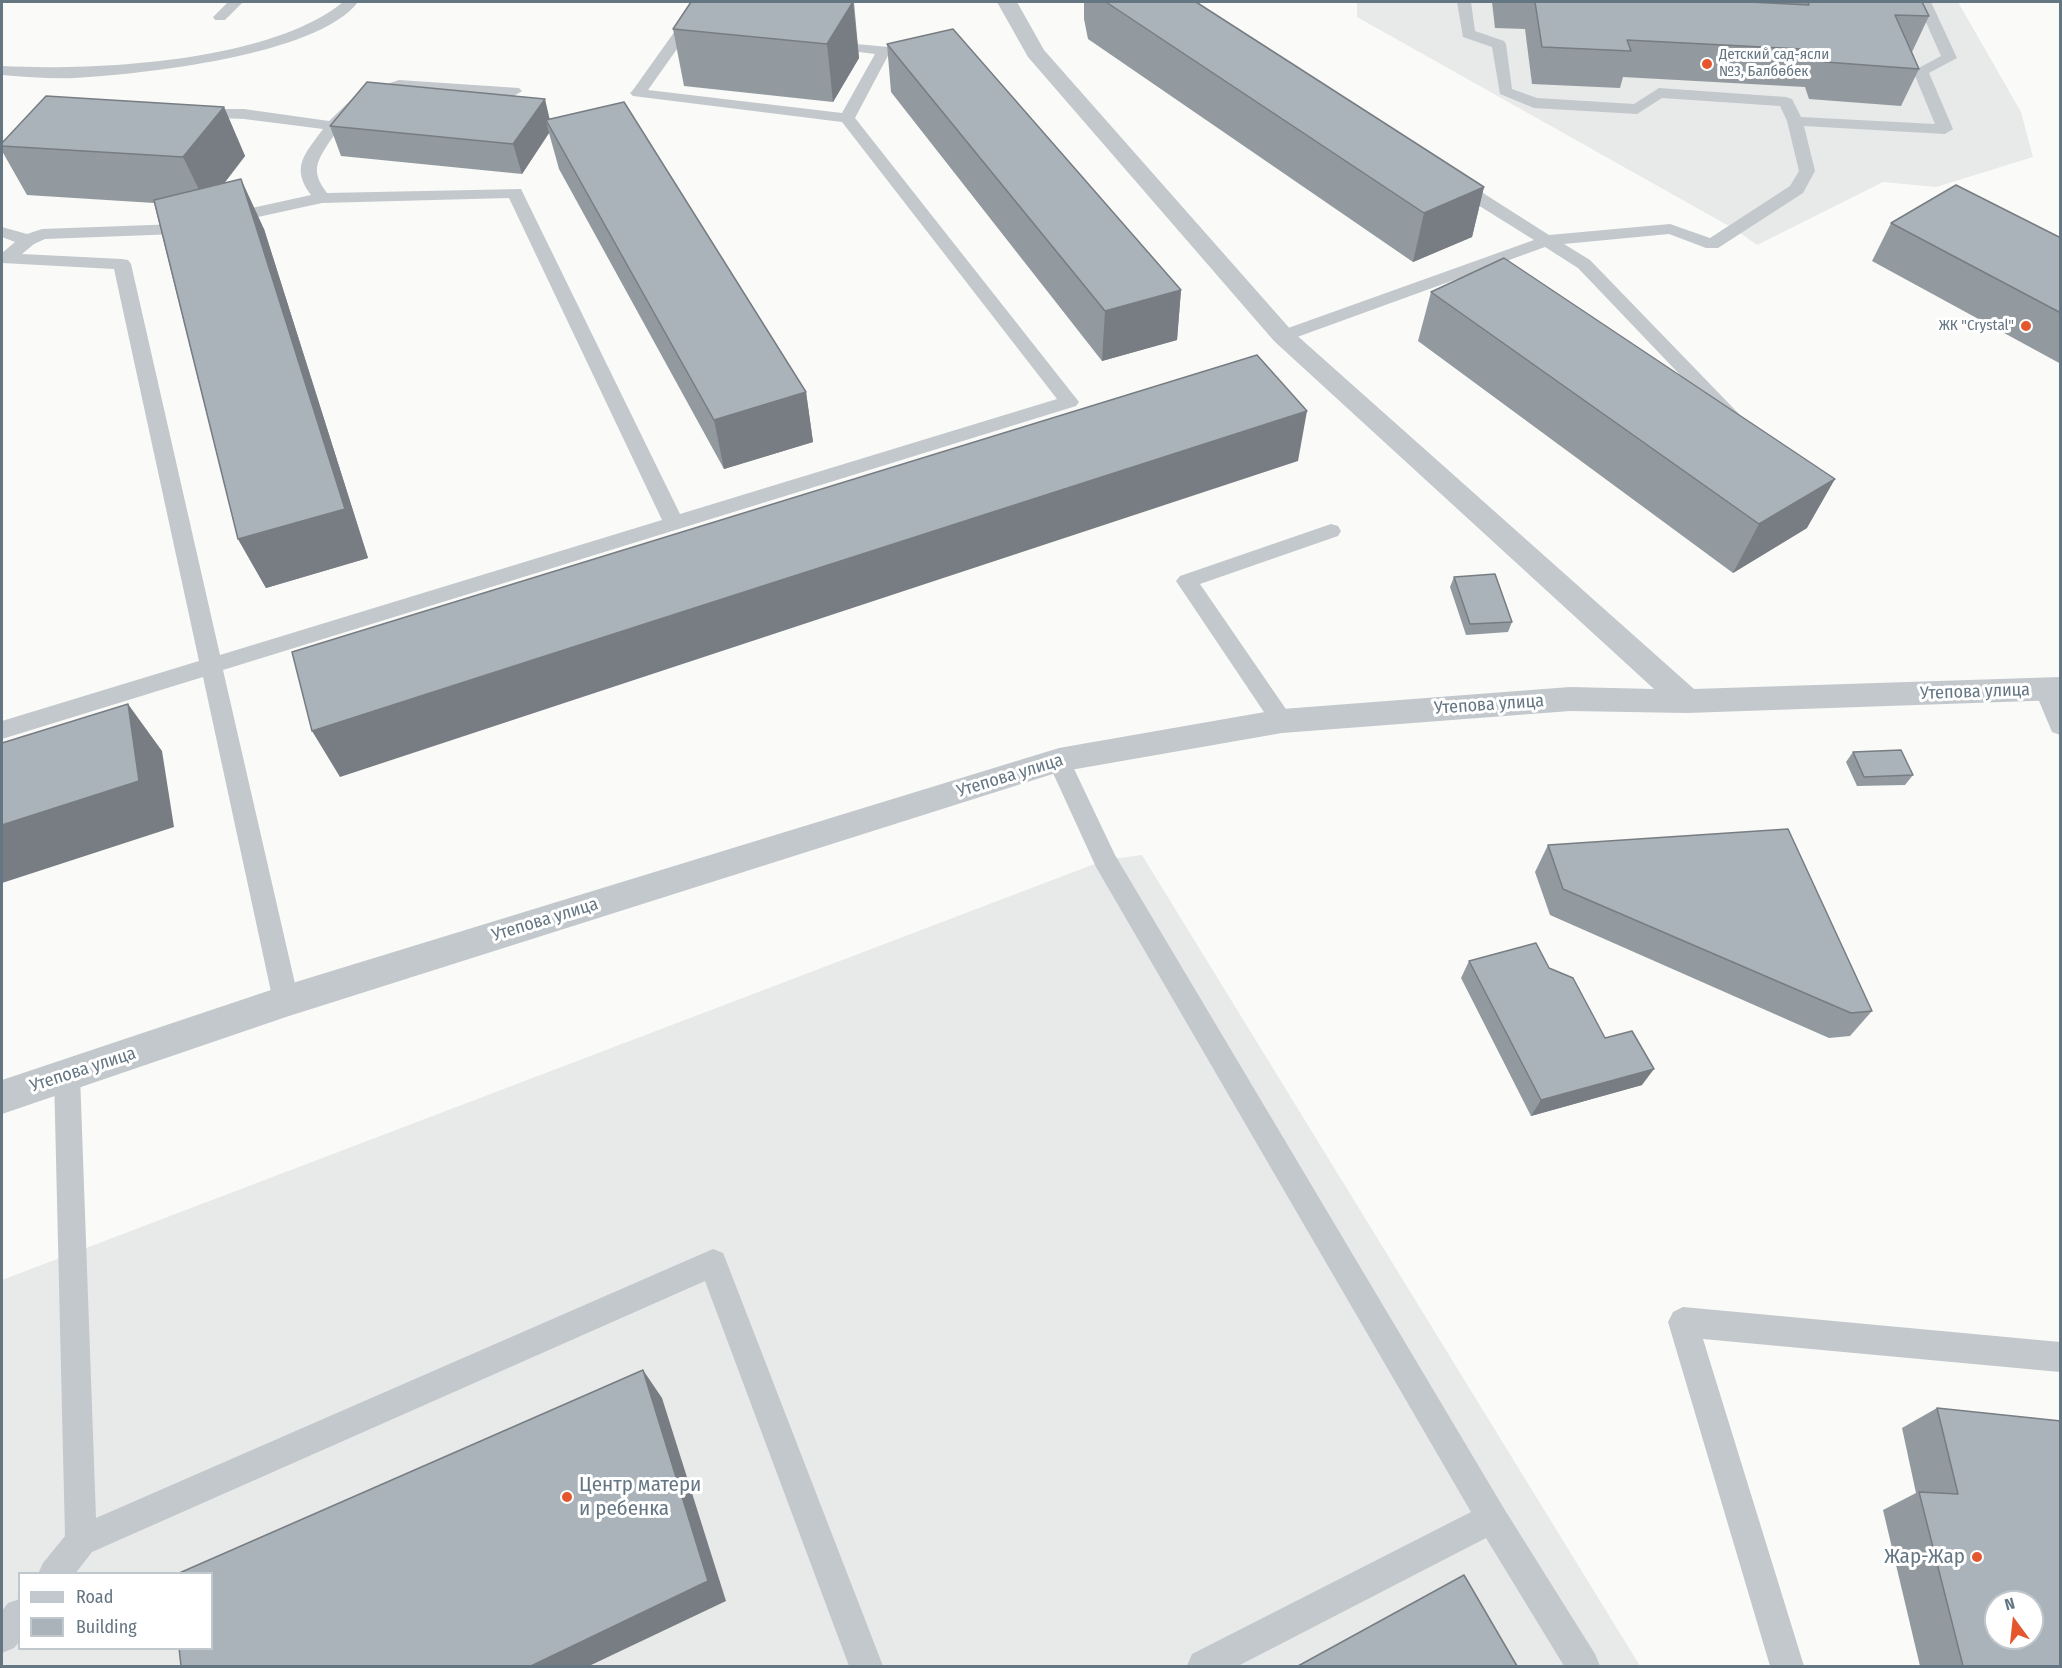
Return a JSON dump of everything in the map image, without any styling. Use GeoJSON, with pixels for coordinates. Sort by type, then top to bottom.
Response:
{"type":"FeatureCollection","features":[{"type":"Feature","properties":{"kind":"street"},"geometry":{"type":"LineString","coordinates":[[1007,2],[1035,52],[1283,336],[1687,700]]}},
{"type":"Feature","properties":{"kind":"street","name":"Утепова улица"},"geometry":{"type":"LineString","coordinates":[[2,1096],[286,1001],[1059,760],[1282,721],[1570,699],[1687,700],[2053,689]]}},
{"type":"Feature","properties":{"kind":"lane"},"geometry":{"type":"LineString","coordinates":[[220,17],[236,2]]}},
{"type":"Feature","properties":{"kind":"lane"},"geometry":{"type":"LineString","coordinates":[[2,71],[74,73],[158,64],[266,45],[324,23],[351,2]]}},
{"type":"Feature","properties":{"kind":"lane"},"geometry":{"type":"LineString","coordinates":[[1283,336],[1549,240],[1670,229],[1712,244],[1797,189],[1807,171],[1795,121],[1786,102],[1659,93],[1636,109],[1534,103],[1505,91],[1499,44],[1468,34],[1464,2]]}},
{"type":"Feature","properties":{"kind":"lane"},"geometry":{"type":"LineString","coordinates":[[1795,121],[1945,129],[1921,71],[1949,58],[1924,2]]}},
{"type":"Feature","properties":{"kind":"lane"},"geometry":{"type":"LineString","coordinates":[[2,730],[1069,402],[847,118],[638,93],[685,27],[720,32]]}},
{"type":"Feature","properties":{"kind":"lane"},"geometry":{"type":"LineString","coordinates":[[814,42],[884,50],[847,118]]}},
{"type":"Feature","properties":{"kind":"lane"},"geometry":{"type":"LineString","coordinates":[[322,198],[309,182],[309,161],[333,126],[362,97],[399,85],[514,91]]}},
{"type":"Feature","properties":{"kind":"lane"},"geometry":{"type":"LineString","coordinates":[[175,110],[244,114],[333,126]]}},
{"type":"Feature","properties":{"kind":"lane"},"geometry":{"type":"LineString","coordinates":[[1442,175],[1584,264],[1748,435]]}},
{"type":"Feature","properties":{"kind":"lane"},"geometry":{"type":"LineString","coordinates":[[4,257],[28,240],[42,234],[64,231],[178,230],[322,198],[515,193],[674,524]]}},
{"type":"Feature","properties":{"kind":"lane"},"geometry":{"type":"LineString","coordinates":[[2,232],[28,240]]}},
{"type":"Feature","properties":{"kind":"lane"},"geometry":{"type":"LineString","coordinates":[[4,257],[122,264],[286,1001]]}},
{"type":"Feature","properties":{"kind":"lane"},"geometry":{"type":"LineString","coordinates":[[1282,721],[1187,581],[1331,531]]}},
{"type":"Feature","properties":{"kind":"lane"},"geometry":{"type":"LineString","coordinates":[[2053,689],[2061,726]]}},
{"type":"Feature","properties":{"kind":"lane"},"geometry":{"type":"LineString","coordinates":[[1059,760],[1105,860],[1492,1518],[1583,1666]]}},
{"type":"Feature","properties":{"kind":"lane"},"geometry":{"type":"LineString","coordinates":[[67,1076],[81,1541]]}},
{"type":"Feature","properties":{"kind":"lane"},"geometry":{"type":"LineString","coordinates":[[56,1572],[81,1541],[713,1263],[866,1666]]}},
{"type":"Feature","properties":{"kind":"lane"},"geometry":{"type":"LineString","coordinates":[[1787,1666],[1683,1322],[2061,1357]]}},
{"type":"Feature","properties":{"kind":"lane"},"geometry":{"type":"LineString","coordinates":[[1204,1666],[1492,1518]]}},
{"type":"Feature","properties":{"kind":"lane"},"geometry":{"type":"LineString","coordinates":[[2,1636],[18,1617]]}},
{"type":"Feature","properties":{"kind":"shaded area"},"geometry":{"type":"Polygon","coordinates":[[[1357,2],[1958,2],[2021,112],[2033,157],[1936,187],[1883,182],[1757,245],[1736,230],[1357,17],[1357,2]]]}},
{"type":"Feature","properties":{"kind":"shaded area"},"geometry":{"type":"Polygon","coordinates":[[[1142,855],[1640,1666],[2,1666],[2,1280],[1105,860],[1142,855]]]}},
{"type":"Feature","properties":{"kind":"building"},"geometry":{"type":"Polygon","coordinates":[[[691,2],[853,2],[827,44],[673,29],[691,2]]]}},
{"type":"Feature","properties":{"kind":"building"},"geometry":{"type":"Polygon","coordinates":[[[1106,2],[1196,2],[1484,187],[1424,213],[1106,2]]]}},
{"type":"Feature","properties":{"kind":"building"},"geometry":{"type":"Polygon","coordinates":[[[1535,2],[1750,2],[1809,5],[1808,2],[1922,2],[1929,16],[1895,15],[1919,69],[1825,62],[1820,50],[1627,40],[1631,51],[1542,47],[1535,2]]]}},
{"type":"Feature","properties":{"kind":"building"},"geometry":{"type":"Polygon","coordinates":[[[953,29],[1181,290],[1105,311],[887,44],[953,29]]]}},
{"type":"Feature","properties":{"kind":"building"},"geometry":{"type":"Polygon","coordinates":[[[367,82],[545,99],[513,144],[330,126],[367,82]]]}},
{"type":"Feature","properties":{"kind":"building"},"geometry":{"type":"Polygon","coordinates":[[[46,96],[224,107],[183,157],[2,146],[2,143],[46,96]]]}},
{"type":"Feature","properties":{"kind":"building"},"geometry":{"type":"Polygon","coordinates":[[[624,102],[806,392],[714,420],[546,120],[624,102]]]}},
{"type":"Feature","properties":{"kind":"building"},"geometry":{"type":"Polygon","coordinates":[[[241,179],[345,509],[238,539],[154,200],[241,179]]]}},
{"type":"Feature","properties":{"kind":"building"},"geometry":{"type":"Polygon","coordinates":[[[1956,185],[2061,238],[2061,313],[1891,223],[1956,185]]]}},
{"type":"Feature","properties":{"kind":"building"},"geometry":{"type":"Polygon","coordinates":[[[1504,258],[1835,479],[1759,524],[1431,292],[1504,258]]]}},
{"type":"Feature","properties":{"kind":"building"},"geometry":{"type":"Polygon","coordinates":[[[1257,355],[1307,411],[312,731],[292,652],[1257,355]]]}},
{"type":"Feature","properties":{"kind":"building"},"geometry":{"type":"Polygon","coordinates":[[[1495,574],[1512,622],[1470,624],[1454,577],[1495,574]]]}},
{"type":"Feature","properties":{"kind":"building"},"geometry":{"type":"Polygon","coordinates":[[[128,704],[139,781],[2,825],[2,743],[128,704]]]}},
{"type":"Feature","properties":{"kind":"building"},"geometry":{"type":"Polygon","coordinates":[[[1901,750],[1913,775],[1864,777],[1853,752],[1901,750]]]}},
{"type":"Feature","properties":{"kind":"building"},"geometry":{"type":"Polygon","coordinates":[[[1788,829],[1872,1011],[1851,1013],[1563,889],[1548,845],[1788,829]]]}},
{"type":"Feature","properties":{"kind":"building"},"geometry":{"type":"Polygon","coordinates":[[[1536,943],[1549,968],[1573,978],[1605,1038],[1632,1031],[1654,1069],[1541,1100],[1469,961],[1536,943]]]}},
{"type":"Feature","properties":{"kind":"building","name":"Центр матери и ребенка"},"geometry":{"type":"Polygon","coordinates":[[[643,1370],[708,1581],[531,1666],[181,1666],[179,1650],[213,1650],[213,1572],[182,1572],[643,1370]]]}},
{"type":"Feature","properties":{"kind":"building","name":"Жар-Жар"},"geometry":{"type":"Polygon","coordinates":[[[1937,1408],[2061,1421],[2061,1666],[1963,1666],[1919,1492],[1958,1494],[1937,1408]]]}},
{"type":"Feature","properties":{"kind":"building"},"geometry":{"type":"Polygon","coordinates":[[[1464,1575],[1517,1666],[1298,1666],[1464,1575]]]}},
{"type":"Feature","properties":{"kind":"place","name":"Детский сад-ясли №3, Балбөбек"},"geometry":{"type":"Point","coordinates":[1707,64]}},
{"type":"Feature","properties":{"kind":"place","name":"ЖК \"Crystal\""},"geometry":{"type":"Point","coordinates":[2026,326]}},
{"type":"Feature","properties":{"kind":"place","name":"Центр матери и ребенка"},"geometry":{"type":"Point","coordinates":[567,1497]}},
{"type":"Feature","properties":{"kind":"place","name":"Жар-Жар"},"geometry":{"type":"Point","coordinates":[1977,1557]}}]}
